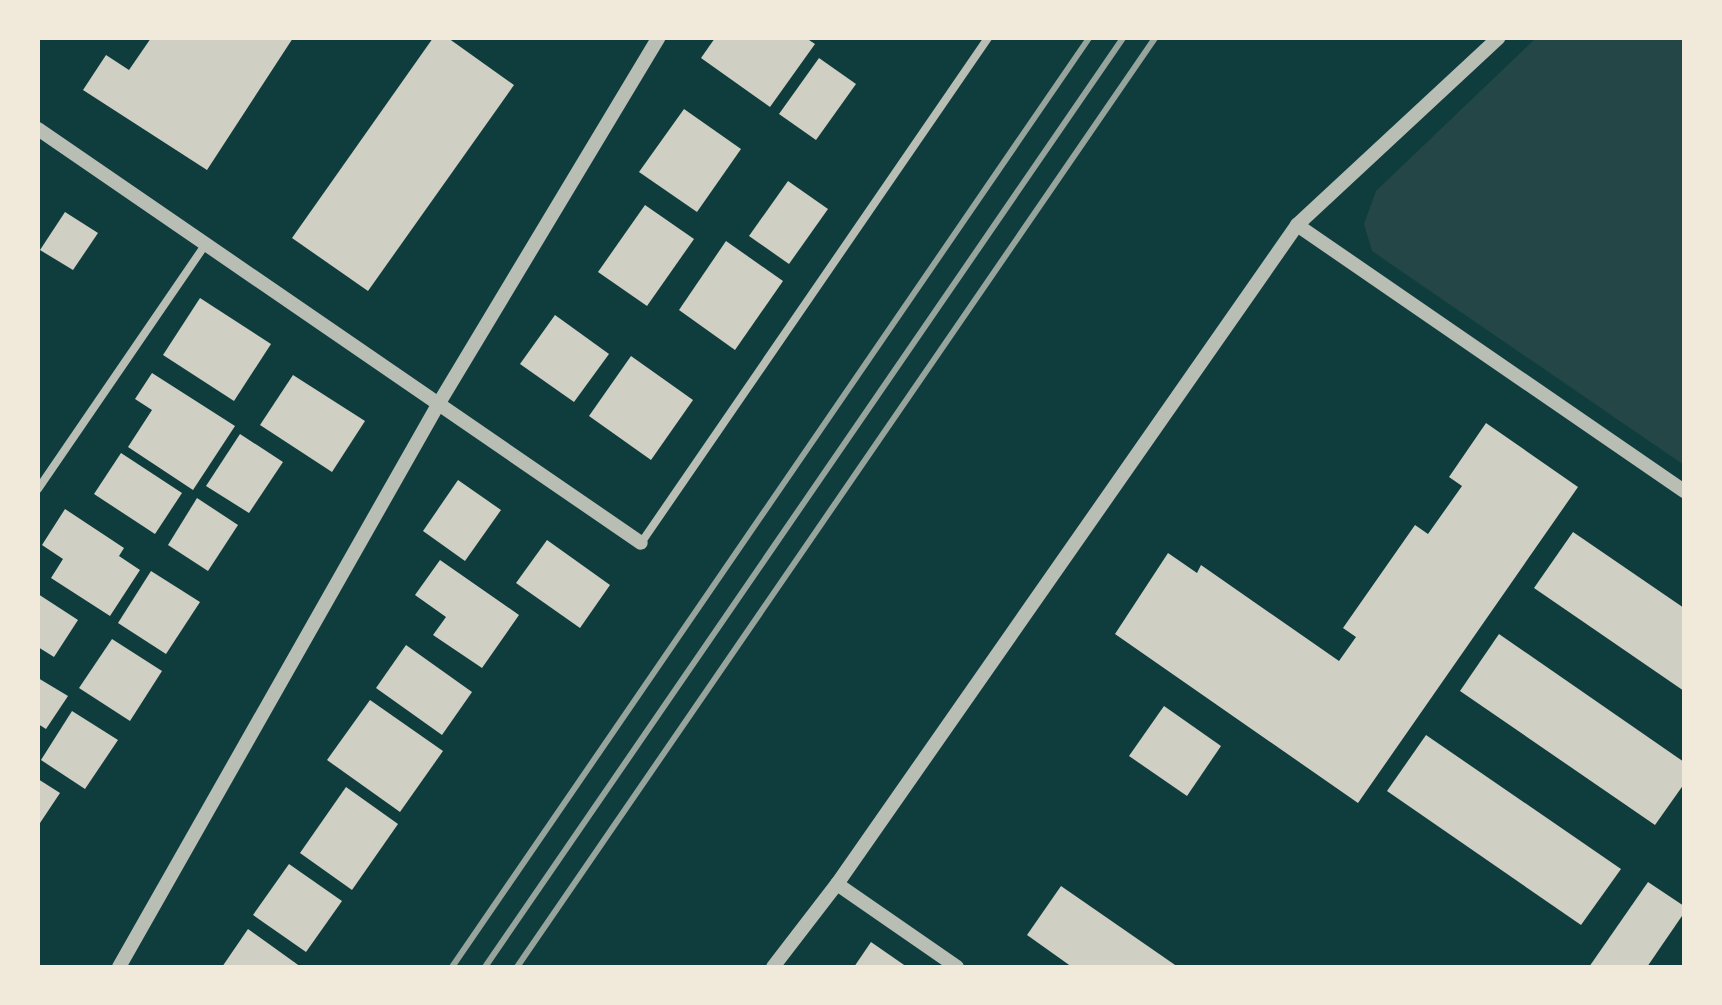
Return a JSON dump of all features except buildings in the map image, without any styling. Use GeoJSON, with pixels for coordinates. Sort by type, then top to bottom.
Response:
{"type":"FeatureCollection","features":[{"type":"Feature","properties":{"kind":"street"},"geometry":{"type":"LineString","coordinates":[[119,967],[439,403],[658,38]]}},
{"type":"Feature","properties":{"kind":"street"},"geometry":{"type":"LineString","coordinates":[[38,129],[641,543],[988,38]]}},
{"type":"Feature","properties":{"kind":"street"},"geometry":{"type":"LineString","coordinates":[[773,967],[837,884],[1297,225],[1498,38]]}},
{"type":"Feature","properties":{"kind":"street"},"geometry":{"type":"LineString","coordinates":[[1297,225],[1684,491]]}},
{"type":"Feature","properties":{"kind":"street"},"geometry":{"type":"LineString","coordinates":[[38,489],[205,245]]}},
{"type":"Feature","properties":{"kind":"street"},"geometry":{"type":"LineString","coordinates":[[837,884],[957,967]]}},
{"type":"Feature","properties":{"kind":"shaded area"},"geometry":{"type":"Polygon","coordinates":[[[1536,38],[1684,38],[1684,465],[1372,251],[1364,224],[1376,191],[1536,38]]]}},
{"type":"Feature","properties":{"kind":"railway"},"geometry":{"type":"LineString","coordinates":[[452,967],[1089,38]]}},
{"type":"Feature","properties":{"kind":"railway"},"geometry":{"type":"LineString","coordinates":[[485,967],[1123,38]]}},
{"type":"Feature","properties":{"kind":"railway"},"geometry":{"type":"LineString","coordinates":[[517,967],[1155,38]]}}]}
